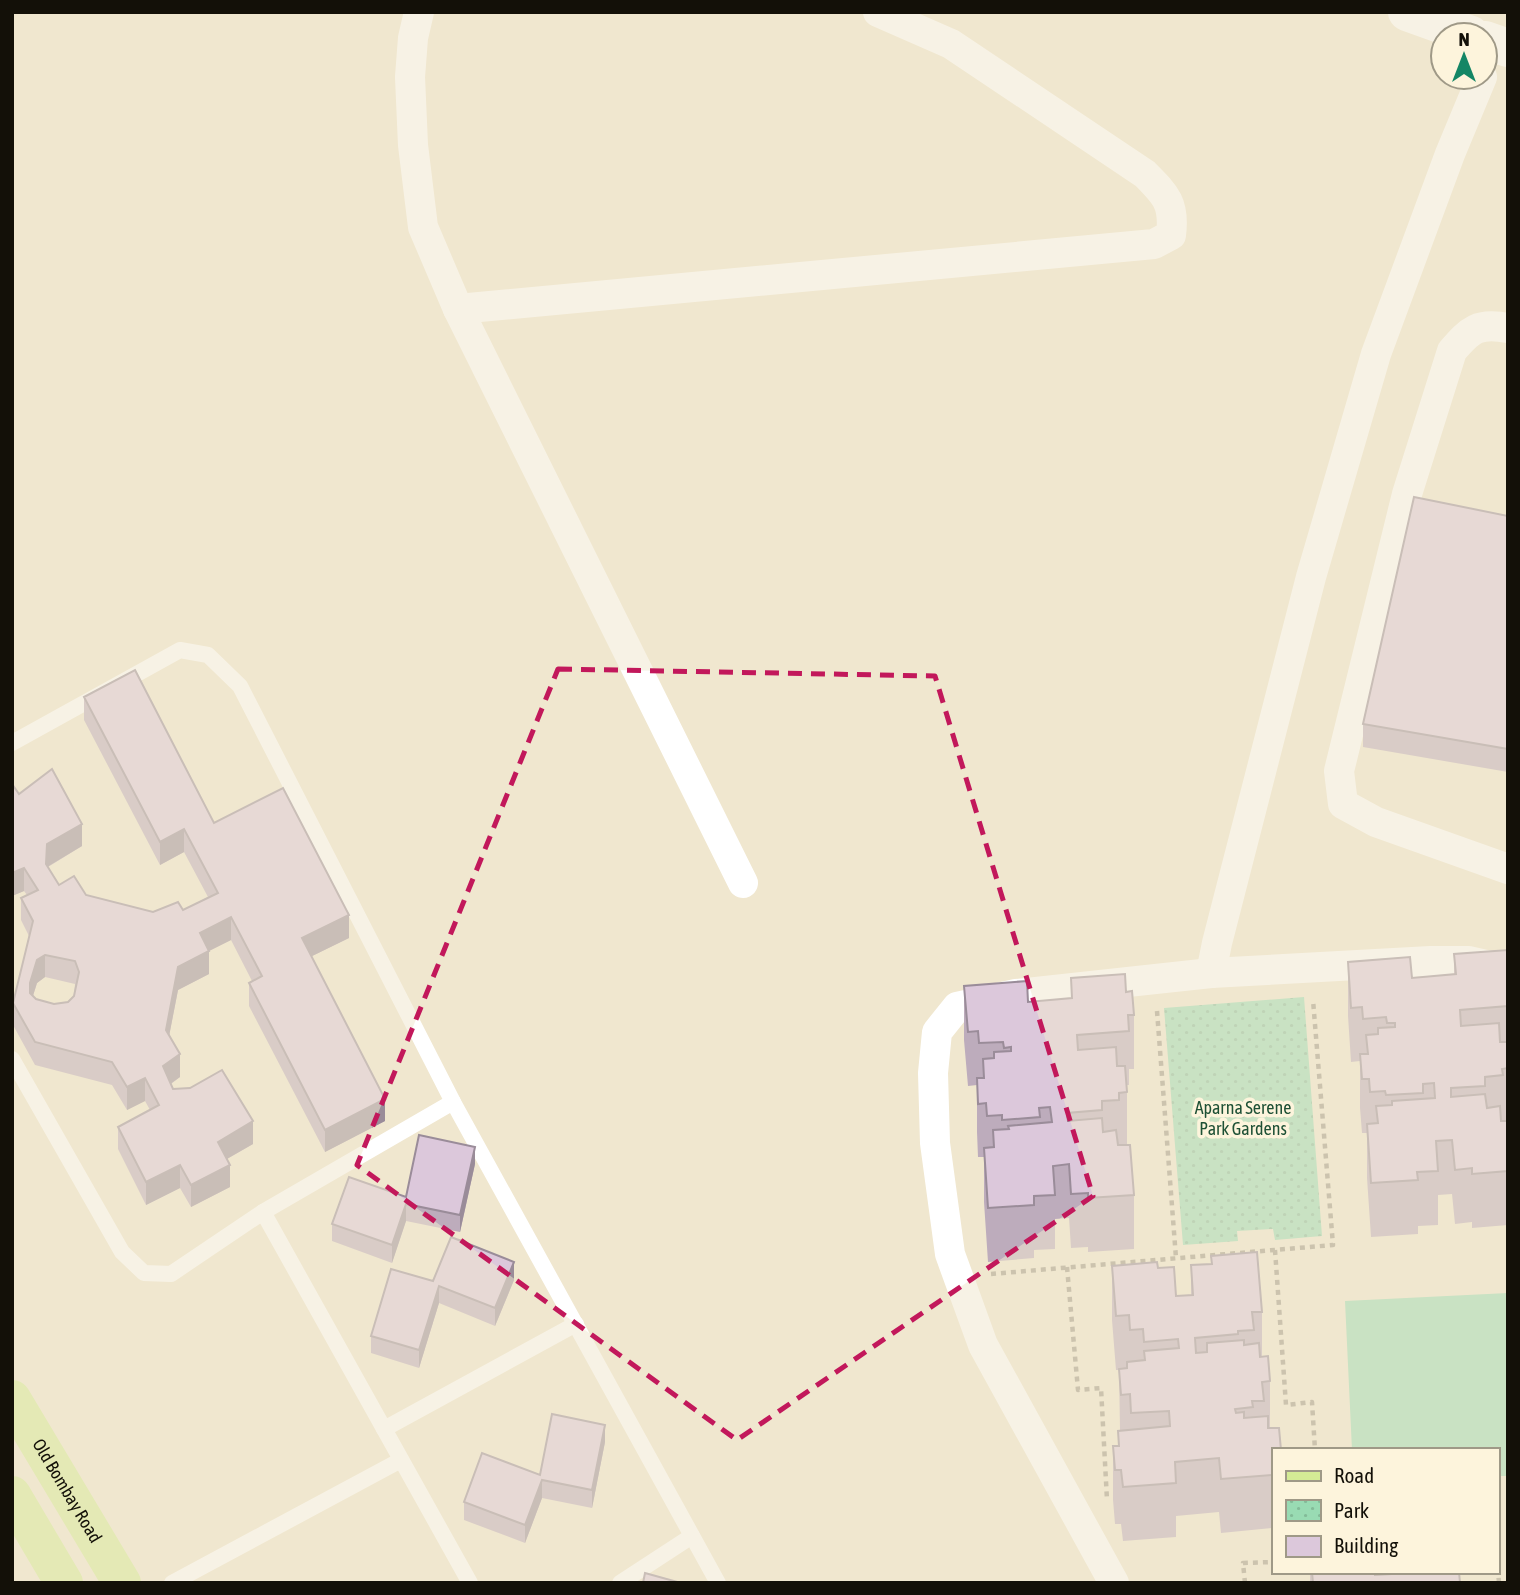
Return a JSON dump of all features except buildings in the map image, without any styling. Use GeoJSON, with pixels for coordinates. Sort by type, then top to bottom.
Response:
{"type":"FeatureCollection","features":[{"type":"Feature","properties":{"kind":"main road"},"geometry":{"type":"LineString","coordinates":[[1407,12],[1429,23]]}},
{"type":"Feature","properties":{"kind":"main road","name":"Old Bombay Road"},"geometry":{"type":"LineString","coordinates":[[12,1399],[122,1583]]}},
{"type":"Feature","properties":{"kind":"main road"},"geometry":{"type":"LineString","coordinates":[[12,1495],[64,1583]]}},
{"type":"Feature","properties":{"kind":"street"},"geometry":{"type":"LineString","coordinates":[[419,12],[413,38],[410,77],[412,145],[423,227],[458,309],[743,883]]}},
{"type":"Feature","properties":{"kind":"street"},"geometry":{"type":"LineString","coordinates":[[458,309],[1154,244],[1171,235],[1171,207],[1163,192],[1145,174],[951,44],[894,15]]}},
{"type":"Feature","properties":{"kind":"street"},"geometry":{"type":"LineString","coordinates":[[1211,973],[1311,577],[1376,354],[1474,91]]}},
{"type":"Feature","properties":{"kind":"street"},"geometry":{"type":"LineString","coordinates":[[1508,328],[1481,327],[1467,333],[1452,351],[1407,494],[1339,771],[1343,804],[1376,822],[1508,869]]}},
{"type":"Feature","properties":{"kind":"street"},"geometry":{"type":"LineString","coordinates":[[1114,1583],[983,1345],[950,1254],[935,1143],[933,1073],[937,1032],[957,1007],[1016,994],[1211,973],[1468,961],[1499,968],[1508,974]]}},
{"type":"Feature","properties":{"kind":"lane"},"geometry":{"type":"LineString","coordinates":[[12,743],[180,650],[208,655],[240,686],[453,1102],[718,1583]]}},
{"type":"Feature","properties":{"kind":"lane"},"geometry":{"type":"LineString","coordinates":[[12,1059],[122,1252],[144,1273],[171,1274],[263,1212],[453,1102]]}},
{"type":"Feature","properties":{"kind":"lane"},"geometry":{"type":"LineString","coordinates":[[263,1212],[470,1583]]}},
{"type":"Feature","properties":{"kind":"lane"},"geometry":{"type":"LineString","coordinates":[[384,1429],[576,1324]]}},
{"type":"Feature","properties":{"kind":"lane"},"geometry":{"type":"LineString","coordinates":[[172,1583],[401,1461]]}},
{"type":"Feature","properties":{"kind":"lane"},"geometry":{"type":"LineString","coordinates":[[620,1583],[692,1536]]}},
{"type":"Feature","properties":{"kind":"path"},"geometry":{"type":"LineString","coordinates":[[958,1276],[1334,1245],[1310,968]]}},
{"type":"Feature","properties":{"kind":"path"},"geometry":{"type":"LineString","coordinates":[[1155,979],[1176,1258]]}},
{"type":"Feature","properties":{"kind":"path"},"geometry":{"type":"LineString","coordinates":[[1275,1250],[1286,1405],[1312,1402],[1315,1448]]}},
{"type":"Feature","properties":{"kind":"path"},"geometry":{"type":"LineString","coordinates":[[1068,1267],[1079,1390],[1101,1388],[1107,1509]]}},
{"type":"Feature","properties":{"kind":"path"},"geometry":{"type":"LineString","coordinates":[[1245,1583],[1243,1563],[1272,1562]]}},
{"type":"Feature","properties":{"kind":"highlighted area"},"geometry":{"type":"Polygon","coordinates":[[[558,669],[935,676],[1093,1196],[737,1440],[357,1165],[558,669]]]}},
{"type":"Feature","properties":{"kind":"green space","name":"Aparna Serene Park Gardens"},"geometry":{"type":"Polygon","coordinates":[[[1304,997],[1322,1236],[1275,1240],[1273,1229],[1237,1231],[1238,1241],[1183,1245],[1164,1008],[1304,997]]]}},
{"type":"Feature","properties":{"kind":"green space"},"geometry":{"type":"Polygon","coordinates":[[[1508,1293],[1508,1476],[1499,1476],[1499,1448],[1352,1448],[1345,1301],[1508,1293]]]}}]}
